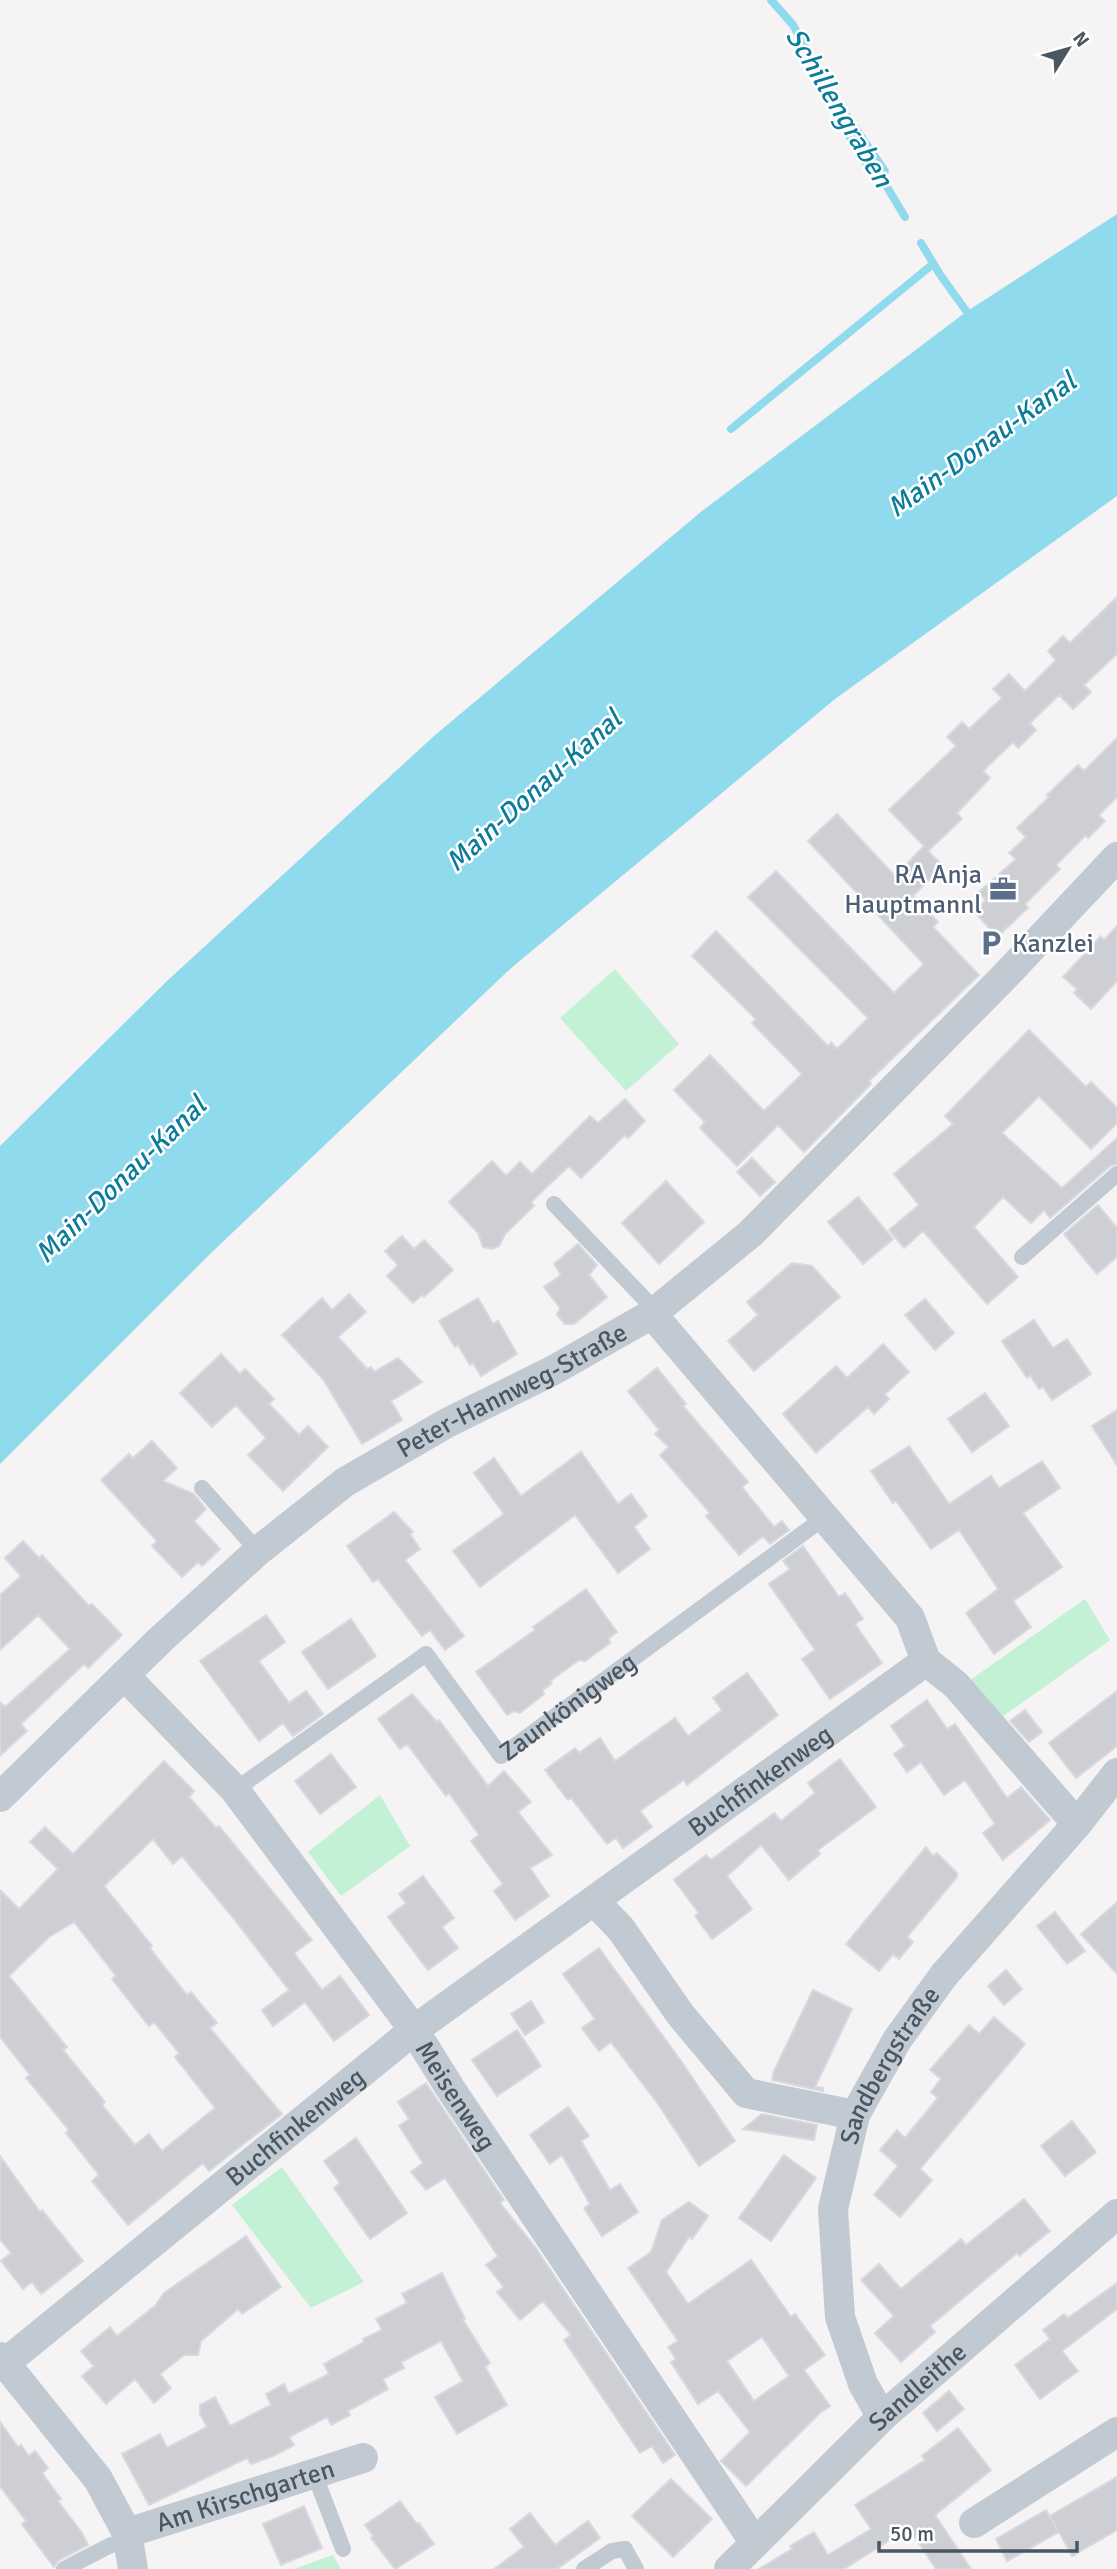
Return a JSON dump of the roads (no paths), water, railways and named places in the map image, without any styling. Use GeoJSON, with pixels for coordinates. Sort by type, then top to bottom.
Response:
{"type":"FeatureCollection","features":[{"type":"Feature","properties":{"kind":"street","name":"Peter-Hannweg-Straße"},"geometry":{"type":"LineString","coordinates":[[0,1797],[124,1675],[258,1551],[345,1482],[447,1423],[552,1371],[654,1313],[750,1234],[1011,970],[1117,857]]}},
{"type":"Feature","properties":{"kind":"street"},"geometry":{"type":"LineString","coordinates":[[654,1313],[910,1618],[926,1661],[956,1685],[1077,1824]]}},
{"type":"Feature","properties":{"kind":"street","name":"Buchfinkenweg"},"geometry":{"type":"LineString","coordinates":[[2,2360],[414,2030],[926,1661]]}},
{"type":"Feature","properties":{"kind":"street","name":"Meisenweg"},"geometry":{"type":"LineString","coordinates":[[124,1675],[235,1790],[414,2030],[472,2122],[755,2543]]}},
{"type":"Feature","properties":{"kind":"street","name":"Sandbergstraße"},"geometry":{"type":"LineString","coordinates":[[882,2417],[863,2384],[840,2317],[833,2209],[855,2115],[897,2040],[944,1975],[1077,1824],[1117,1773]]}},
{"type":"Feature","properties":{"kind":"street"},"geometry":{"type":"LineString","coordinates":[[594,1901],[621,1929],[680,2014],[746,2093],[855,2115]]}},
{"type":"Feature","properties":{"kind":"street","name":"Sandleithe"},"geometry":{"type":"LineString","coordinates":[[729,2569],[882,2417],[1117,2214]]}},
{"type":"Feature","properties":{"kind":"street","name":"Am Kirschgarten"},"geometry":{"type":"LineString","coordinates":[[2,2360],[98,2479],[130,2548],[314,2473],[363,2458]]}},
{"type":"Feature","properties":{"kind":"street"},"geometry":{"type":"LineString","coordinates":[[974,2523],[1117,2432]]}},
{"type":"Feature","properties":{"kind":"lane"},"geometry":{"type":"LineString","coordinates":[[1022,1257],[1117,1174]]}},
{"type":"Feature","properties":{"kind":"lane"},"geometry":{"type":"LineString","coordinates":[[554,1204],[654,1313]]}},
{"type":"Feature","properties":{"kind":"lane"},"geometry":{"type":"LineString","coordinates":[[202,1488],[258,1551]]}},
{"type":"Feature","properties":{"kind":"lane","name":"Zaunkönigweg"},"geometry":{"type":"LineString","coordinates":[[235,1790],[426,1654],[501,1756],[825,1517]]}},
{"type":"Feature","properties":{"kind":"lane"},"geometry":{"type":"LineString","coordinates":[[314,2473],[343,2549]]}},
{"type":"Feature","properties":{"kind":"lane"},"geometry":{"type":"LineString","coordinates":[[64,2569],[111,2545],[130,2548]]}},
{"type":"Feature","properties":{"kind":"lane"},"geometry":{"type":"LineString","coordinates":[[584,2569],[611,2551],[625,2549],[636,2569]]}},
{"type":"Feature","properties":{"kind":"water"},"geometry":{"type":"Polygon","coordinates":[[[850,113],[889,170],[886,184],[873,182],[836,122],[841,114],[850,113]]]}},
{"type":"Feature","properties":{"kind":"water","name":"Main-Donau-Kanal"},"geometry":{"type":"Polygon","coordinates":[[[1117,214],[1117,496],[835,699],[510,969],[209,1255],[0,1464],[0,1146],[167,981],[434,736],[702,511],[966,312],[1117,214]]]}},
{"type":"Feature","properties":{"kind":"waterway","name":"Schillengraben"},"geometry":{"type":"LineString","coordinates":[[771,0],[793,25],[846,122]]}},
{"type":"Feature","properties":{"kind":"waterway","name":"Schillengraben"},"geometry":{"type":"LineString","coordinates":[[881,177],[905,217]]}},
{"type":"Feature","properties":{"kind":"waterway","name":"Schillengraben"},"geometry":{"type":"LineString","coordinates":[[921,243],[972,319]]}},
{"type":"Feature","properties":{"kind":"waterway"},"geometry":{"type":"LineString","coordinates":[[731,429],[933,264]]}},
{"type":"Feature","properties":{"kind":"place","name":"RA Anja Hauptmannl"},"geometry":{"type":"Point","coordinates":[1003,889]}},
{"type":"Feature","properties":{"kind":"place","name":"Kanzlei"},"geometry":{"type":"Point","coordinates":[991,943]}}]}
